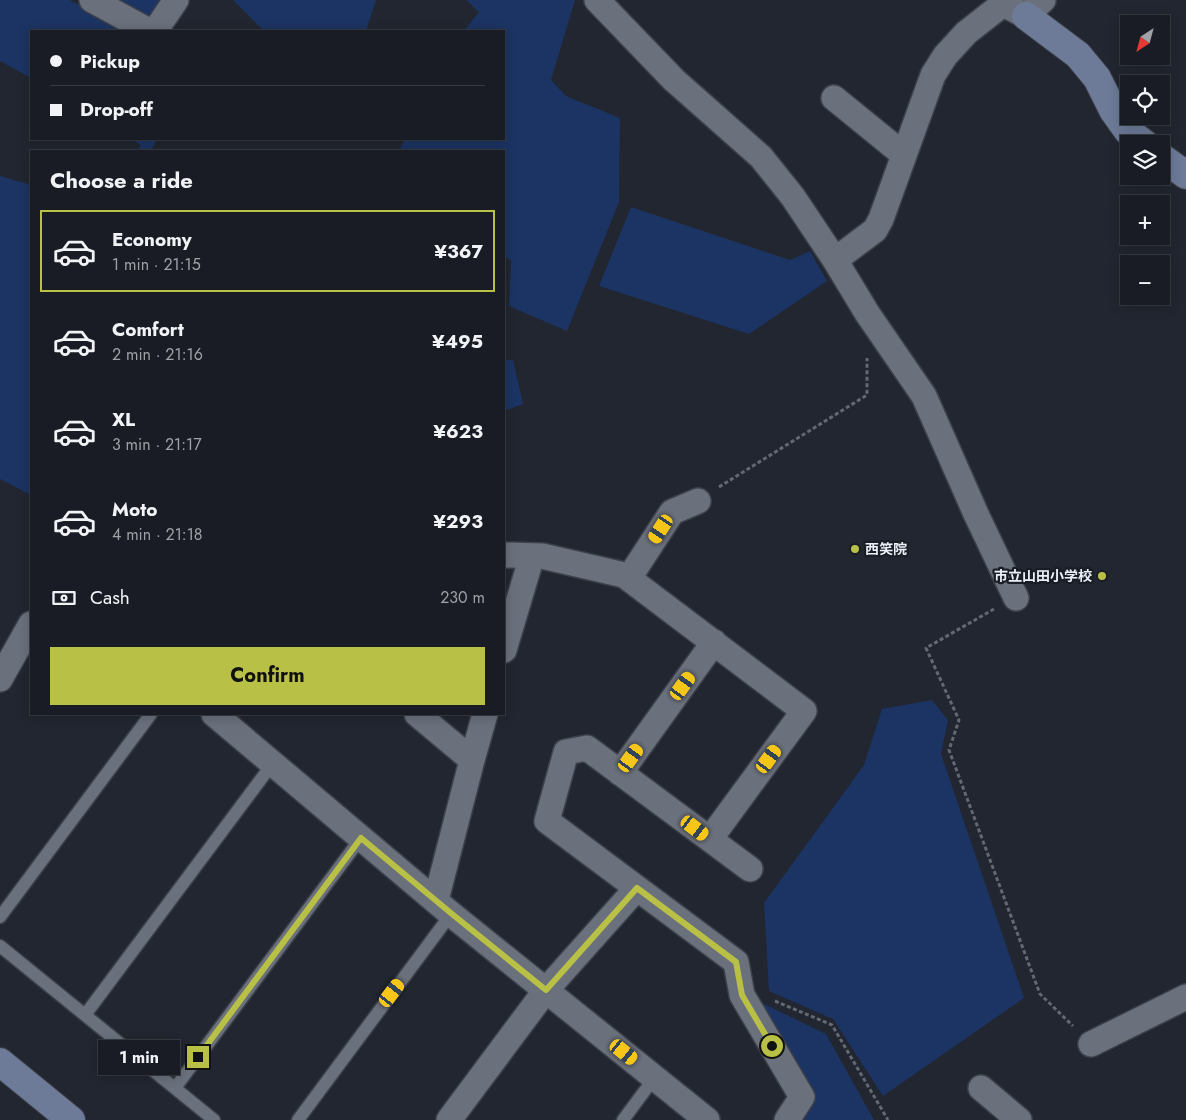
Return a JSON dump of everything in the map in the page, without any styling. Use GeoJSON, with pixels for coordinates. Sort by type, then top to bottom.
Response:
{"type":"FeatureCollection","features":[{"type":"Feature","properties":{"kind":"street"},"geometry":{"type":"LineString","coordinates":[[92,0],[147,30]]}},
{"type":"Feature","properties":{"kind":"street"},"geometry":{"type":"LineString","coordinates":[[156,30],[176,0]]}},
{"type":"Feature","properties":{"kind":"street"},"geometry":{"type":"LineString","coordinates":[[597,0],[674,80],[761,158],[793,197],[835,260],[867,313],[924,396],[1015,598]]}},
{"type":"Feature","properties":{"kind":"street"},"geometry":{"type":"LineString","coordinates":[[835,260],[875,230],[881,219],[932,76],[944,56],[966,33],[1018,5],[1078,55],[1097,78],[1113,110],[1133,135]]}},
{"type":"Feature","properties":{"kind":"street"},"geometry":{"type":"LineString","coordinates":[[834,98],[904,155]]}},
{"type":"Feature","properties":{"kind":"street"},"geometry":{"type":"LineString","coordinates":[[1170,163],[1186,175]]}},
{"type":"Feature","properties":{"kind":"street"},"geometry":{"type":"LineString","coordinates":[[629,578],[672,512],[698,501]]}},
{"type":"Feature","properties":{"kind":"street"},"geometry":{"type":"LineString","coordinates":[[505,555],[542,556],[624,575],[804,711],[710,840]]}},
{"type":"Feature","properties":{"kind":"street"},"geometry":{"type":"LineString","coordinates":[[505,647],[532,556]]}},
{"type":"Feature","properties":{"kind":"street"},"geometry":{"type":"LineString","coordinates":[[0,679],[30,626]]}},
{"type":"Feature","properties":{"kind":"street"},"geometry":{"type":"LineString","coordinates":[[620,772],[714,642]]}},
{"type":"Feature","properties":{"kind":"street"},"geometry":{"type":"LineString","coordinates":[[215,715],[444,907],[707,1120]]}},
{"type":"Feature","properties":{"kind":"street"},"geometry":{"type":"LineString","coordinates":[[418,715],[472,760]]}},
{"type":"Feature","properties":{"kind":"street"},"geometry":{"type":"LineString","coordinates":[[444,907],[472,760],[485,715]]}},
{"type":"Feature","properties":{"kind":"street"},"geometry":{"type":"LineString","coordinates":[[750,869],[587,748],[566,752],[547,821],[736,962],[742,995],[802,1098],[787,1120]]}},
{"type":"Feature","properties":{"kind":"street"},"geometry":{"type":"LineString","coordinates":[[449,1120],[546,990],[637,888]]}},
{"type":"Feature","properties":{"kind":"street"},"geometry":{"type":"LineString","coordinates":[[1091,1044],[1186,997]]}},
{"type":"Feature","properties":{"kind":"street"},"geometry":{"type":"LineString","coordinates":[[0,1062],[71,1120]]}},
{"type":"Feature","properties":{"kind":"street"},"geometry":{"type":"LineString","coordinates":[[981,1088],[1025,1116]]}},
{"type":"Feature","properties":{"kind":"lane"},"geometry":{"type":"LineString","coordinates":[[0,917],[150,715]]}},
{"type":"Feature","properties":{"kind":"lane"},"geometry":{"type":"LineString","coordinates":[[85,1015],[272,763]]}},
{"type":"Feature","properties":{"kind":"lane"},"geometry":{"type":"LineString","coordinates":[[174,1088],[361,838]]}},
{"type":"Feature","properties":{"kind":"lane"},"geometry":{"type":"LineString","coordinates":[[298,1120],[444,907]]}},
{"type":"Feature","properties":{"kind":"lane"},"geometry":{"type":"LineString","coordinates":[[0,946],[214,1120]]}},
{"type":"Feature","properties":{"kind":"lane"},"geometry":{"type":"LineString","coordinates":[[623,1120],[655,1077]]}},
{"type":"Feature","properties":{"kind":"path"},"geometry":{"type":"LineString","coordinates":[[698,501],[868,394],[867,313]]}},
{"type":"Feature","properties":{"kind":"path"},"geometry":{"type":"LineString","coordinates":[[1015,598],[926,648],[959,720],[949,750],[1040,994],[1091,1044]]}},
{"type":"Feature","properties":{"kind":"path"},"geometry":{"type":"LineString","coordinates":[[740,986],[832,1025],[888,1120]]}},
{"type":"Feature","properties":{"kind":"shaded area"},"geometry":{"type":"Polygon","coordinates":[[[0,0],[70,0],[125,30],[30,30],[30,77],[0,61],[0,0]]]}},
{"type":"Feature","properties":{"kind":"shaded area"},"geometry":{"type":"Polygon","coordinates":[[[113,0],[162,0],[151,20],[113,0]]]}},
{"type":"Feature","properties":{"kind":"shaded area"},"geometry":{"type":"Polygon","coordinates":[[[233,0],[376,0],[366,30],[263,30],[233,0]]]}},
{"type":"Feature","properties":{"kind":"shaded area"},"geometry":{"type":"Polygon","coordinates":[[[466,0],[575,0],[551,80],[566,96],[620,118],[619,202],[567,331],[509,306],[511,260],[505,257],[505,150],[400,150],[404,140],[505,140],[505,30],[465,30],[479,12],[466,0]]]}},
{"type":"Feature","properties":{"kind":"shaded area"},"geometry":{"type":"Polygon","coordinates":[[[133,140],[156,140],[152,150],[138,150],[141,145],[133,140]]]}},
{"type":"Feature","properties":{"kind":"shaded area"},"geometry":{"type":"Polygon","coordinates":[[[0,176],[30,185],[30,494],[0,479],[0,176]]]}},
{"type":"Feature","properties":{"kind":"shaded area"},"geometry":{"type":"Polygon","coordinates":[[[631,207],[790,260],[810,251],[827,281],[749,334],[599,286],[631,207]]]}},
{"type":"Feature","properties":{"kind":"shaded area"},"geometry":{"type":"Polygon","coordinates":[[[505,360],[513,360],[523,404],[505,411],[505,360]]]}},
{"type":"Feature","properties":{"kind":"shaded area"},"geometry":{"type":"Polygon","coordinates":[[[932,700],[948,720],[941,754],[1024,998],[883,1096],[833,1019],[769,991],[764,903],[864,765],[882,709],[932,700]]]}},
{"type":"Feature","properties":{"kind":"shaded area"},"geometry":{"type":"Polygon","coordinates":[[[754,999],[826,1034],[874,1120],[799,1120],[754,999]]]}},
{"type":"Feature","properties":{"kind":"place","name":"西笑院"},"geometry":{"type":"Point","coordinates":[855,549]}},
{"type":"Feature","properties":{"kind":"place","name":"市立山田小学校"},"geometry":{"type":"Point","coordinates":[1102,576]}},
{"type":"Feature","properties":{"kind":"route"},"geometry":{"type":"LineString","coordinates":[[198,1057],[361,838],[546,990],[637,888],[736,962],[742,995],[772,1046]]}}]}
